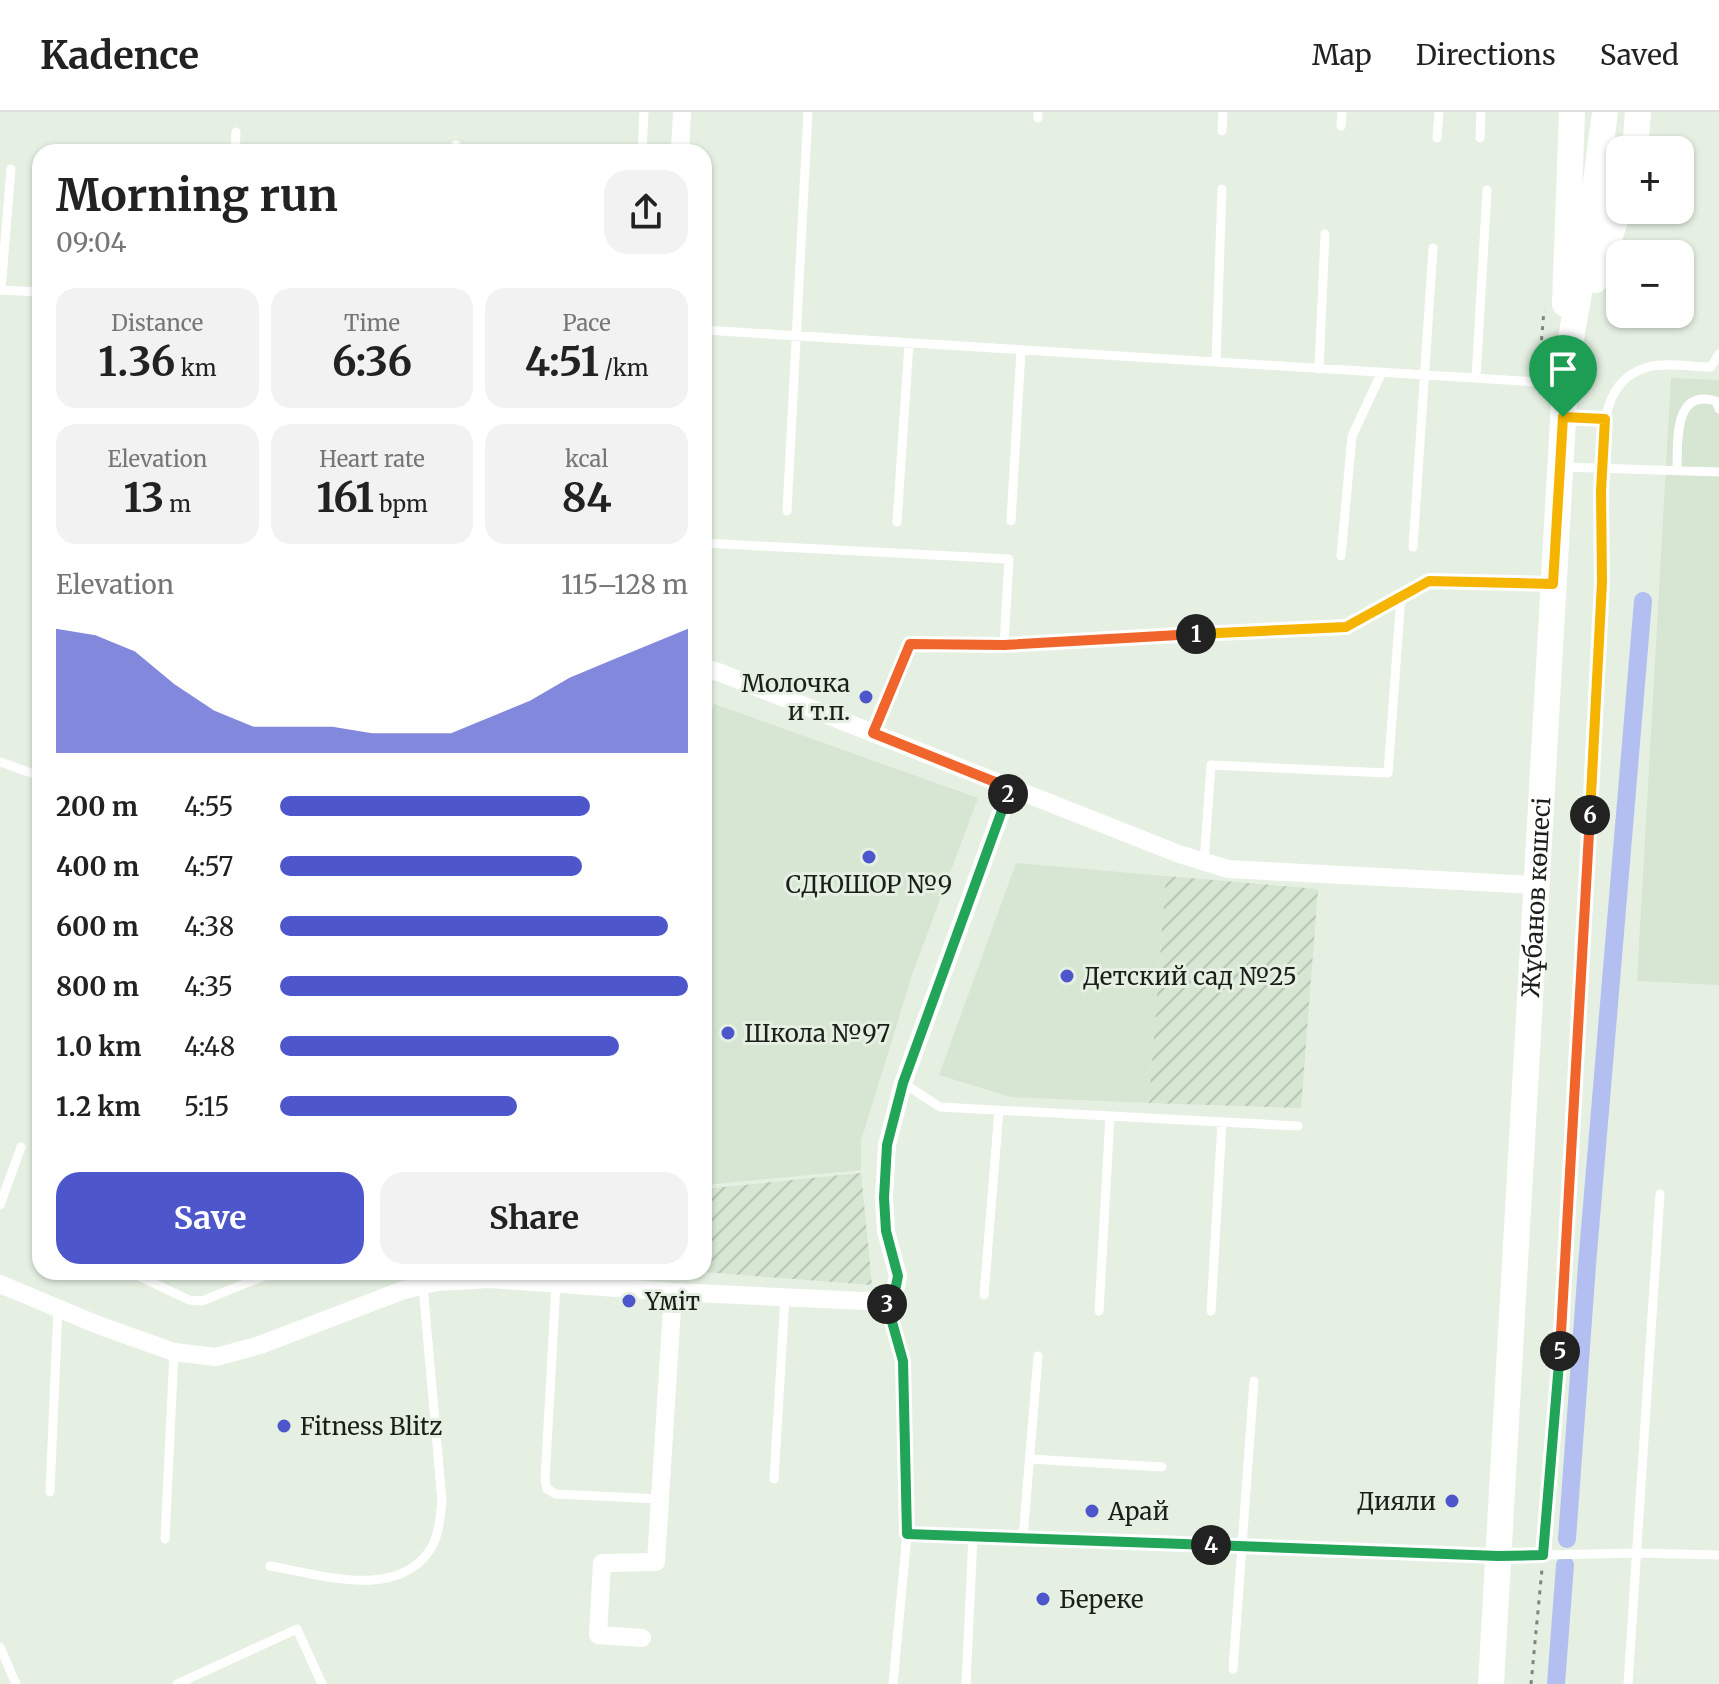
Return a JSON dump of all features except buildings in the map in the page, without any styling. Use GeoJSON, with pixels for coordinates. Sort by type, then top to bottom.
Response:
{"type":"FeatureCollection","features":[{"type":"Feature","properties":{"kind":"main road"},"geometry":{"type":"LineString","coordinates":[[1566,367],[1565,299],[1572,112]]}},
{"type":"Feature","properties":{"kind":"main road","name":"Жұбанов көшесі"},"geometry":{"type":"LineString","coordinates":[[1491,1684],[1566,367],[1589,236],[1605,112]]}},
{"type":"Feature","properties":{"kind":"main road"},"geometry":{"type":"LineString","coordinates":[[1636,136],[1638,112]]}},
{"type":"Feature","properties":{"kind":"main road"},"geometry":{"type":"LineString","coordinates":[[1566,367],[1614,224]]}},
{"type":"Feature","properties":{"kind":"street"},"geometry":{"type":"LineString","coordinates":[[680,144],[682,112]]}},
{"type":"Feature","properties":{"kind":"street"},"geometry":{"type":"LineString","coordinates":[[712,674],[1228,869],[1535,885]]}},
{"type":"Feature","properties":{"kind":"street"},"geometry":{"type":"LineString","coordinates":[[504,1280],[864,1301],[885,1299],[895,1291],[898,1276],[886,1231],[884,1198],[887,1145],[903,1083],[1010,788]]}},
{"type":"Feature","properties":{"kind":"street"},"geometry":{"type":"LineString","coordinates":[[0,1284],[174,1352],[216,1357],[260,1345],[401,1291],[418,1280]]}},
{"type":"Feature","properties":{"kind":"street"},"geometry":{"type":"LineString","coordinates":[[425,1280],[473,1280]]}},
{"type":"Feature","properties":{"kind":"street"},"geometry":{"type":"LineString","coordinates":[[642,1638],[598,1635],[602,1563],[656,1562],[673,1292]]}},
{"type":"Feature","properties":{"kind":"lane"},"geometry":{"type":"LineString","coordinates":[[642,144],[644,112]]}},
{"type":"Feature","properties":{"kind":"lane"},"geometry":{"type":"LineString","coordinates":[[787,511],[808,112]]}},
{"type":"Feature","properties":{"kind":"lane"},"geometry":{"type":"LineString","coordinates":[[1222,131],[1223,112]]}},
{"type":"Feature","properties":{"kind":"lane"},"geometry":{"type":"LineString","coordinates":[[1341,126],[1342,112]]}},
{"type":"Feature","properties":{"kind":"lane"},"geometry":{"type":"LineString","coordinates":[[1437,138],[1439,112]]}},
{"type":"Feature","properties":{"kind":"lane"},"geometry":{"type":"LineString","coordinates":[[1480,138],[1481,112]]}},
{"type":"Feature","properties":{"kind":"lane"},"geometry":{"type":"LineString","coordinates":[[235,144],[236,132]]}},
{"type":"Feature","properties":{"kind":"lane"},"geometry":{"type":"LineString","coordinates":[[11,169],[1,290],[32,292]]}},
{"type":"Feature","properties":{"kind":"lane"},"geometry":{"type":"LineString","coordinates":[[1216,362],[1222,189]]}},
{"type":"Feature","properties":{"kind":"lane"},"geometry":{"type":"LineString","coordinates":[[1476,378],[1487,190]]}},
{"type":"Feature","properties":{"kind":"lane"},"geometry":{"type":"LineString","coordinates":[[1319,369],[1325,234]]}},
{"type":"Feature","properties":{"kind":"lane"},"geometry":{"type":"LineString","coordinates":[[1413,547],[1433,248]]}},
{"type":"Feature","properties":{"kind":"lane"},"geometry":{"type":"LineString","coordinates":[[712,331],[1538,382],[1564,405],[1605,419]]}},
{"type":"Feature","properties":{"kind":"lane"},"geometry":{"type":"LineString","coordinates":[[897,522],[909,343]]}},
{"type":"Feature","properties":{"kind":"lane"},"geometry":{"type":"LineString","coordinates":[[1011,521],[1021,350]]}},
{"type":"Feature","properties":{"kind":"lane"},"geometry":{"type":"LineString","coordinates":[[1601,491],[1605,419],[1612,394],[1630,375],[1651,366],[1711,367],[1719,354]]}},
{"type":"Feature","properties":{"kind":"lane"},"geometry":{"type":"LineString","coordinates":[[1341,556],[1352,436],[1382,372]]}},
{"type":"Feature","properties":{"kind":"lane"},"geometry":{"type":"LineString","coordinates":[[1677,469],[1679,424],[1683,411],[1694,400],[1704,398],[1716,401],[1719,409]]}},
{"type":"Feature","properties":{"kind":"lane"},"geometry":{"type":"LineString","coordinates":[[1560,467],[1719,472]]}},
{"type":"Feature","properties":{"kind":"lane"},"geometry":{"type":"LineString","coordinates":[[712,543],[1009,559],[1004,645]]}},
{"type":"Feature","properties":{"kind":"lane"},"geometry":{"type":"LineString","coordinates":[[873,733],[910,644],[1004,645],[1346,627],[1429,581],[1553,584]]}},
{"type":"Feature","properties":{"kind":"lane"},"geometry":{"type":"LineString","coordinates":[[1204,862],[1211,765],[1388,773],[1401,596]]}},
{"type":"Feature","properties":{"kind":"lane"},"geometry":{"type":"LineString","coordinates":[[0,762],[32,773]]}},
{"type":"Feature","properties":{"kind":"lane"},"geometry":{"type":"LineString","coordinates":[[903,1083],[940,1107],[1298,1126]]}},
{"type":"Feature","properties":{"kind":"lane"},"geometry":{"type":"LineString","coordinates":[[984,1295],[999,1110]]}},
{"type":"Feature","properties":{"kind":"lane"},"geometry":{"type":"LineString","coordinates":[[1099,1311],[1110,1116]]}},
{"type":"Feature","properties":{"kind":"lane"},"geometry":{"type":"LineString","coordinates":[[1211,1311],[1222,1122]]}},
{"type":"Feature","properties":{"kind":"lane"},"geometry":{"type":"LineString","coordinates":[[0,1205],[21,1147]]}},
{"type":"Feature","properties":{"kind":"lane"},"geometry":{"type":"LineString","coordinates":[[1628,1684],[1660,1194]]}},
{"type":"Feature","properties":{"kind":"lane"},"geometry":{"type":"LineString","coordinates":[[147,1280],[189,1300],[202,1301],[254,1280]]}},
{"type":"Feature","properties":{"kind":"lane"},"geometry":{"type":"LineString","coordinates":[[270,1566],[369,1582],[412,1568],[430,1550],[438,1530],[442,1501],[420,1280]]}},
{"type":"Feature","properties":{"kind":"lane"},"geometry":{"type":"LineString","coordinates":[[556,1284],[547,1489],[556,1494],[660,1499]]}},
{"type":"Feature","properties":{"kind":"lane"},"geometry":{"type":"LineString","coordinates":[[774,1479],[785,1297]]}},
{"type":"Feature","properties":{"kind":"lane"},"geometry":{"type":"LineString","coordinates":[[885,1299],[903,1361],[907,1534],[893,1684]]}},
{"type":"Feature","properties":{"kind":"lane"},"geometry":{"type":"LineString","coordinates":[[50,1492],[58,1308]]}},
{"type":"Feature","properties":{"kind":"lane"},"geometry":{"type":"LineString","coordinates":[[165,1539],[174,1352]]}},
{"type":"Feature","properties":{"kind":"lane"},"geometry":{"type":"LineString","coordinates":[[1023,1538],[1038,1356]]}},
{"type":"Feature","properties":{"kind":"lane"},"geometry":{"type":"LineString","coordinates":[[1233,1669],[1254,1381]]}},
{"type":"Feature","properties":{"kind":"lane"},"geometry":{"type":"LineString","coordinates":[[1030,1459],[1162,1467]]}},
{"type":"Feature","properties":{"kind":"lane"},"geometry":{"type":"LineString","coordinates":[[907,1534],[1498,1556],[1719,1555]]}},
{"type":"Feature","properties":{"kind":"lane"},"geometry":{"type":"LineString","coordinates":[[966,1684],[973,1536]]}},
{"type":"Feature","properties":{"kind":"lane"},"geometry":{"type":"LineString","coordinates":[[177,1684],[297,1629],[322,1684]]}},
{"type":"Feature","properties":{"kind":"lane"},"geometry":{"type":"LineString","coordinates":[[0,1647],[16,1684]]}},
{"type":"Feature","properties":{"kind":"lane"},"geometry":{"type":"LineString","coordinates":[[200,1674],[205,1684]]}},
{"type":"Feature","properties":{"kind":"path"},"geometry":{"type":"LineString","coordinates":[[1531,1684],[1567,1246],[1602,582],[1601,491]]}},
{"type":"Feature","properties":{"kind":"shaded area"},"geometry":{"type":"Polygon","coordinates":[[[1671,378],[1719,380],[1719,985],[1637,981],[1671,378]]]}},
{"type":"Feature","properties":{"kind":"shaded area"},"geometry":{"type":"Polygon","coordinates":[[[714,704],[978,798],[913,972],[861,1141],[861,1170],[712,1184],[714,704]]]}},
{"type":"Feature","properties":{"kind":"shaded area","name":"Детский сад №25"},"geometry":{"type":"Polygon","coordinates":[[[1016,863],[1166,876],[1149,1103],[1011,1097],[939,1075],[1016,863]]]}},
{"type":"Feature","properties":{"kind":"shaded area"},"geometry":{"type":"Polygon","coordinates":[[[1166,876],[1318,889],[1301,1108],[1149,1103],[1166,876]]]}},
{"type":"Feature","properties":{"kind":"shaded area"},"geometry":{"type":"Polygon","coordinates":[[[861,1173],[872,1285],[712,1273],[712,1188],[861,1173]]]}},
{"type":"Feature","properties":{"kind":"waterway"},"geometry":{"type":"LineString","coordinates":[[1567,1539],[1643,601]]}},
{"type":"Feature","properties":{"kind":"waterway"},"geometry":{"type":"LineString","coordinates":[[1556,1684],[1565,1565]]}},
{"type":"Feature","properties":{"kind":"place","name":"Молочка и т.п."},"geometry":{"type":"Point","coordinates":[866,697]}},
{"type":"Feature","properties":{"kind":"place","name":"СДЮШОР №9"},"geometry":{"type":"Point","coordinates":[869,857]}},
{"type":"Feature","properties":{"kind":"place","name":"Детский сад №25"},"geometry":{"type":"Point","coordinates":[1067,976]}},
{"type":"Feature","properties":{"kind":"place","name":"Школа №97"},"geometry":{"type":"Point","coordinates":[728,1033]}},
{"type":"Feature","properties":{"kind":"place","name":"Үміт"},"geometry":{"type":"Point","coordinates":[629,1301]}},
{"type":"Feature","properties":{"kind":"place","name":"Fitness Blitz"},"geometry":{"type":"Point","coordinates":[284,1426]}},
{"type":"Feature","properties":{"kind":"place","name":"Дияли"},"geometry":{"type":"Point","coordinates":[1452,1501]}},
{"type":"Feature","properties":{"kind":"place","name":"Арай"},"geometry":{"type":"Point","coordinates":[1092,1511]}},
{"type":"Feature","properties":{"kind":"place","name":"Береке"},"geometry":{"type":"Point","coordinates":[1043,1599]}},
{"type":"Feature","properties":{"kind":"route"},"geometry":{"type":"LineString","coordinates":[[1563,417],[1605,419],[1605,434],[1601,491],[1602,582],[1567,1246],[1543,1555],[1498,1556],[907,1534],[903,1361],[885,1299],[895,1291],[898,1276],[886,1231],[887,1145],[903,1083],[1010,788],[873,733],[910,644],[1004,645],[1346,627],[1429,581],[1553,584],[1563,417]]}}]}
